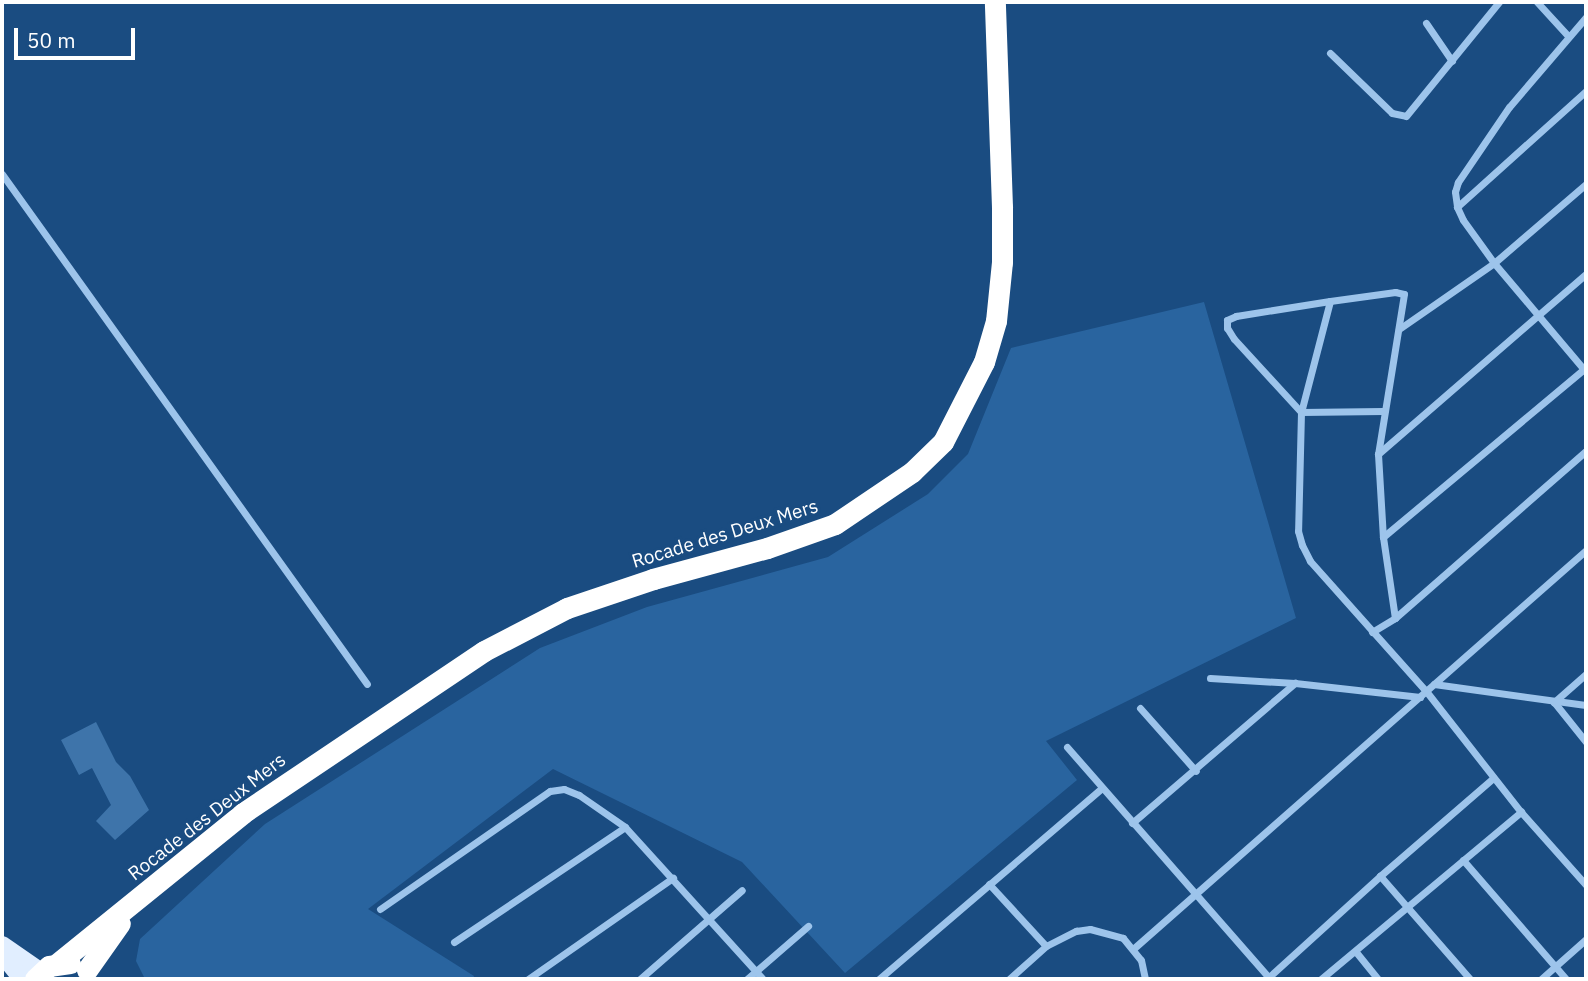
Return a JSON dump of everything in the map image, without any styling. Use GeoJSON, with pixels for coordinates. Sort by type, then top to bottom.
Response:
{"type":"FeatureCollection","features":[{"type":"Feature","properties":{"kind":"highway","name":"Rocade des Deux Mers"},"geometry":{"type":"LineString","coordinates":[[39,973],[135,902],[264,798],[484,651],[567,608],[653,579],[767,548],[835,524],[912,472],[943,442],[984,362],[996,321],[1002,261],[1002,207],[995,2]]}},
{"type":"Feature","properties":{"kind":"highway","name":"Rocade des Deux Mers"},"geometry":{"type":"LineString","coordinates":[[91,975],[135,902]]}},
{"type":"Feature","properties":{"kind":"highway"},"geometry":{"type":"LineString","coordinates":[[39,973],[78,965],[91,975]]}},
{"type":"Feature","properties":{"kind":"main road"},"geometry":{"type":"LineString","coordinates":[[3,956],[39,973]]}},
{"type":"Feature","properties":{"kind":"street"},"geometry":{"type":"LineString","coordinates":[[1330,53],[1392,113],[1401,117],[1410,115],[1499,2]]}},
{"type":"Feature","properties":{"kind":"street"},"geometry":{"type":"LineString","coordinates":[[1537,2],[1568,36]]}},
{"type":"Feature","properties":{"kind":"street"},"geometry":{"type":"LineString","coordinates":[[1383,537],[1585,370],[1537,317],[1494,263],[1457,207],[1458,181],[1509,107],[1586,17]]}},
{"type":"Feature","properties":{"kind":"street"},"geometry":{"type":"LineString","coordinates":[[1426,23],[1452,61]]}},
{"type":"Feature","properties":{"kind":"street"},"geometry":{"type":"LineString","coordinates":[[1457,207],[1586,91]]}},
{"type":"Feature","properties":{"kind":"street"},"geometry":{"type":"LineString","coordinates":[[2,174],[367,684]]}},
{"type":"Feature","properties":{"kind":"street"},"geometry":{"type":"LineString","coordinates":[[1399,330],[1494,263],[1586,184]]}},
{"type":"Feature","properties":{"kind":"street"},"geometry":{"type":"LineString","coordinates":[[1378,454],[1586,274]]}},
{"type":"Feature","properties":{"kind":"street"},"geometry":{"type":"LineString","coordinates":[[1383,411],[1301,412],[1234,339],[1226,323],[1236,316],[1402,292],[1404,301],[1383,411],[1378,454],[1383,537],[1395,618]]}},
{"type":"Feature","properties":{"kind":"street"},"geometry":{"type":"LineString","coordinates":[[1330,301],[1301,412],[1298,531],[1302,545],[1310,561],[1521,812],[1586,885]]}},
{"type":"Feature","properties":{"kind":"street"},"geometry":{"type":"LineString","coordinates":[[1372,632],[1395,618],[1586,451]]}},
{"type":"Feature","properties":{"kind":"street"},"geometry":{"type":"LineString","coordinates":[[1133,949],[1586,550]]}},
{"type":"Feature","properties":{"kind":"street"},"geometry":{"type":"LineString","coordinates":[[1554,702],[1586,674]]}},
{"type":"Feature","properties":{"kind":"street"},"geometry":{"type":"LineString","coordinates":[[1210,678],[1423,694]]}},
{"type":"Feature","properties":{"kind":"street"},"geometry":{"type":"LineString","coordinates":[[1132,823],[1196,771],[1295,683]]}},
{"type":"Feature","properties":{"kind":"street"},"geometry":{"type":"LineString","coordinates":[[1434,684],[1586,705]]}},
{"type":"Feature","properties":{"kind":"street"},"geometry":{"type":"LineString","coordinates":[[1554,702],[1586,742]]}},
{"type":"Feature","properties":{"kind":"street"},"geometry":{"type":"LineString","coordinates":[[1140,708],[1196,771]]}},
{"type":"Feature","properties":{"kind":"street"},"geometry":{"type":"LineString","coordinates":[[1067,747],[1269,978],[1380,876],[1493,778]]}},
{"type":"Feature","properties":{"kind":"street"},"geometry":{"type":"LineString","coordinates":[[879,979],[1101,789]]}},
{"type":"Feature","properties":{"kind":"street"},"geometry":{"type":"LineString","coordinates":[[380,909],[550,792],[569,790],[625,827],[763,979]]}},
{"type":"Feature","properties":{"kind":"street"},"geometry":{"type":"LineString","coordinates":[[1321,979],[1409,909],[1521,812]]}},
{"type":"Feature","properties":{"kind":"street"},"geometry":{"type":"LineString","coordinates":[[454,942],[625,827]]}},
{"type":"Feature","properties":{"kind":"street"},"geometry":{"type":"LineString","coordinates":[[1463,860],[1566,979]]}},
{"type":"Feature","properties":{"kind":"street"},"geometry":{"type":"LineString","coordinates":[[1380,876],[1470,979]]}},
{"type":"Feature","properties":{"kind":"street"},"geometry":{"type":"LineString","coordinates":[[528,979],[673,878]]}},
{"type":"Feature","properties":{"kind":"street"},"geometry":{"type":"LineString","coordinates":[[989,884],[1046,946]]}},
{"type":"Feature","properties":{"kind":"street"},"geometry":{"type":"LineString","coordinates":[[640,979],[741,890]]}},
{"type":"Feature","properties":{"kind":"street"},"geometry":{"type":"LineString","coordinates":[[747,979],[808,926]]}},
{"type":"Feature","properties":{"kind":"street"},"geometry":{"type":"LineString","coordinates":[[1009,979],[1046,946],[1076,931],[1090,929],[1123,938],[1141,960],[1145,979]]}},
{"type":"Feature","properties":{"kind":"street"},"geometry":{"type":"LineString","coordinates":[[1541,979],[1586,939]]}},
{"type":"Feature","properties":{"kind":"street"},"geometry":{"type":"LineString","coordinates":[[1356,952],[1378,979]]}},
{"type":"Feature","properties":{"kind":"shaded area"},"geometry":{"type":"Polygon","coordinates":[[[1204,302],[1296,618],[1046,741],[1077,780],[845,973],[742,862],[553,769],[368,909],[474,976],[473,979],[145,979],[136,961],[140,939],[265,824],[540,648],[647,607],[828,557],[928,494],[968,454],[1011,348],[1204,302]]]}},
{"type":"Feature","properties":{"kind":"building"},"geometry":{"type":"Polygon","coordinates":[[[96,722],[116,762],[130,776],[149,810],[115,840],[96,821],[111,805],[92,768],[79,775],[61,740],[96,722]]]}}]}
